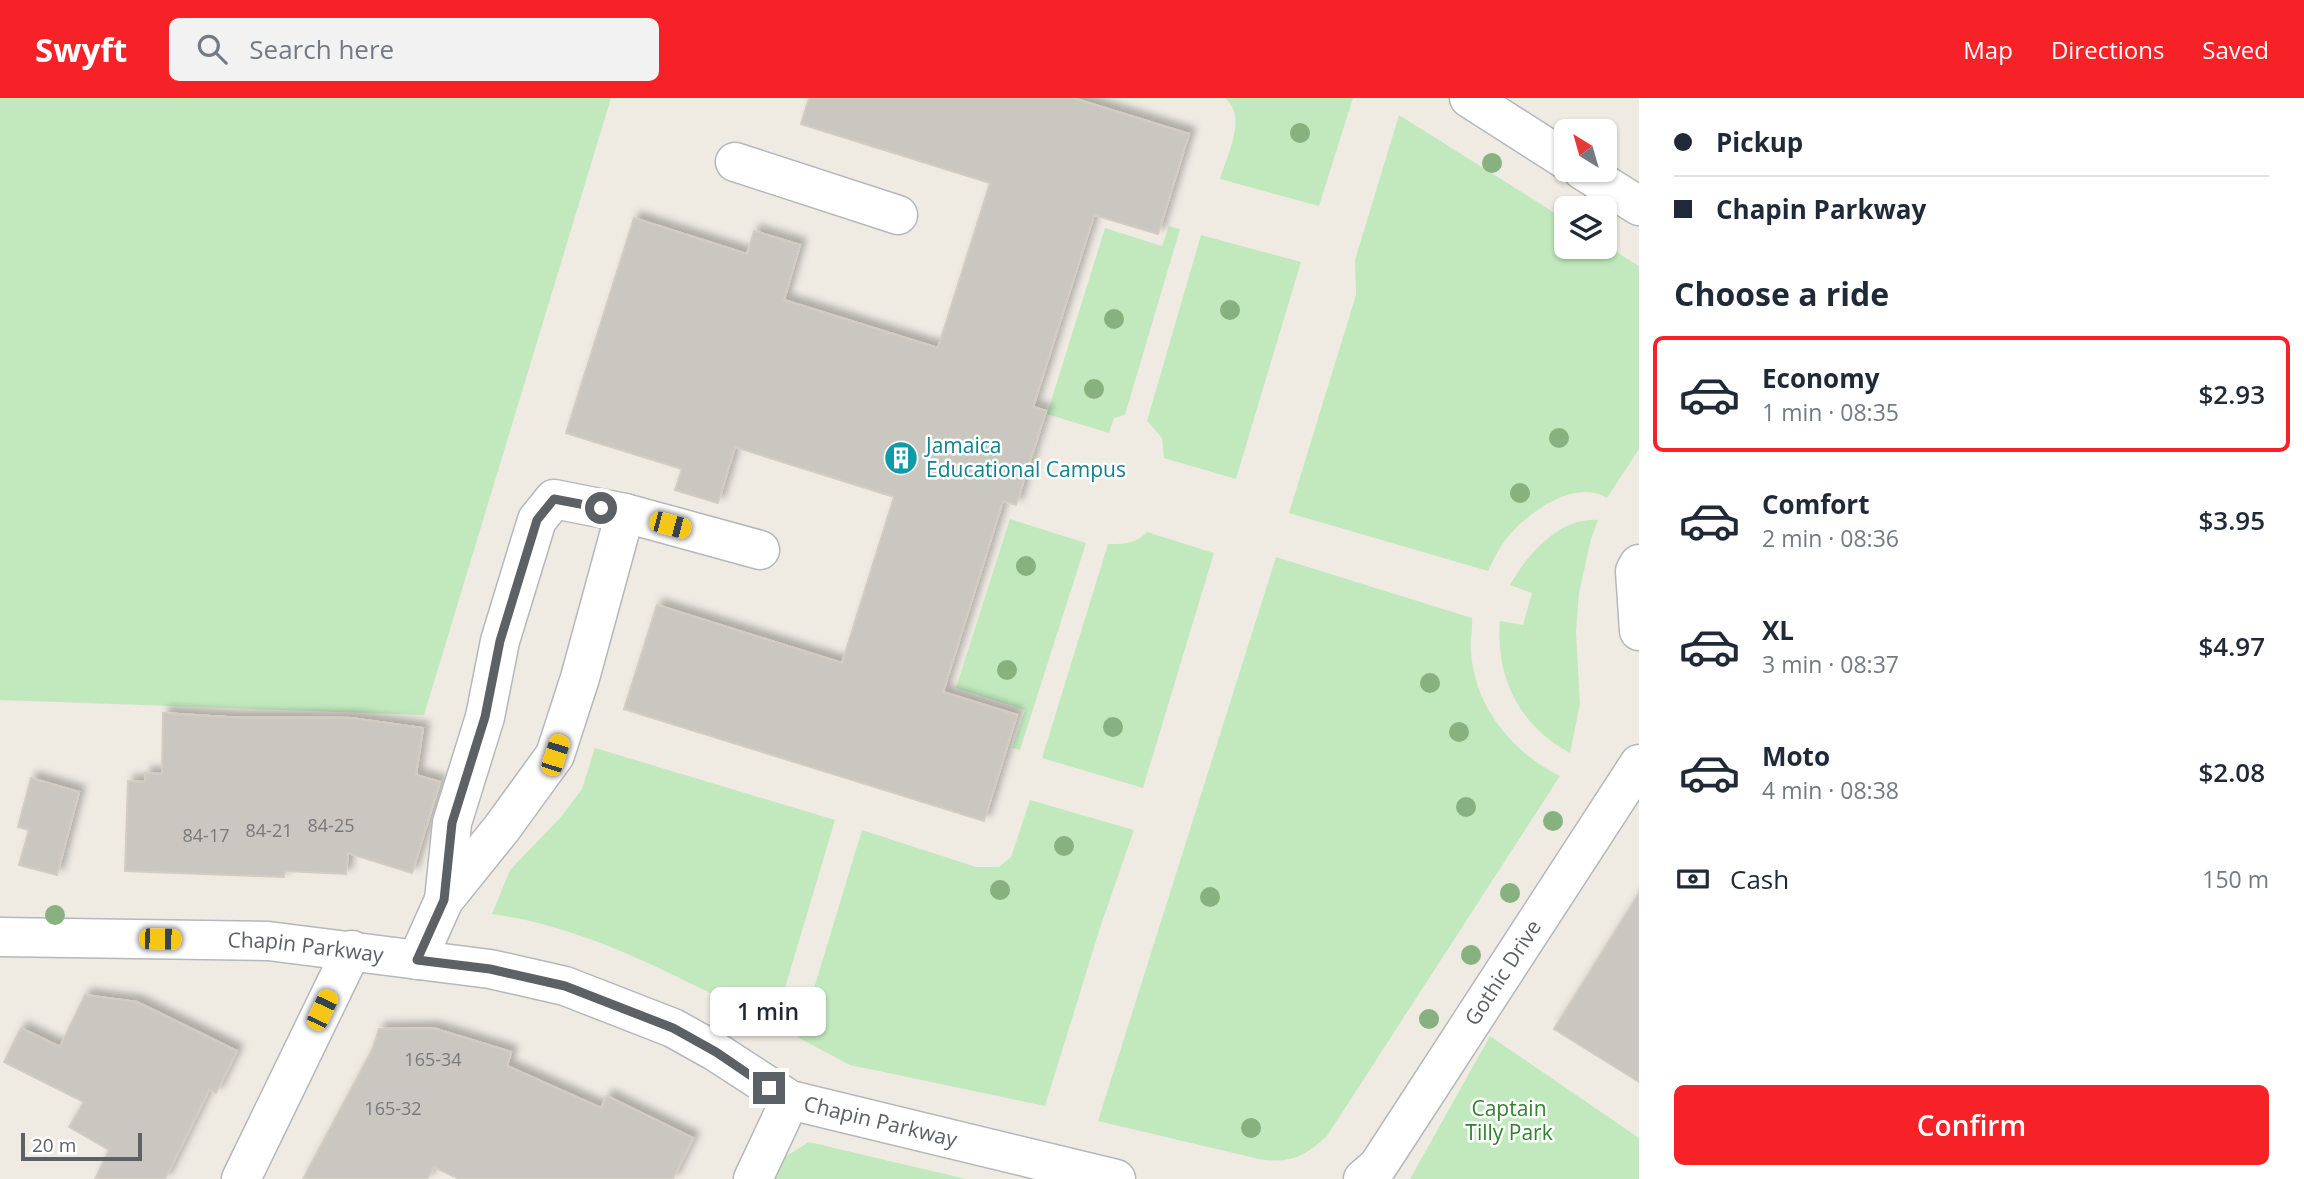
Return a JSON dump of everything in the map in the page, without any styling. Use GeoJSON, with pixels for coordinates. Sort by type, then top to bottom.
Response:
{"type":"FeatureCollection","features":[{"type":"Feature","properties":{"kind":"street"},"geometry":{"type":"LineString","coordinates":[[1469,98],[1554,152]]}},
{"type":"Feature","properties":{"kind":"street"},"geometry":{"type":"LineString","coordinates":[[735,162],[898,215]]}},
{"type":"Feature","properties":{"kind":"street"},"geometry":{"type":"LineString","coordinates":[[1601,182],[1639,206]]}},
{"type":"Feature","properties":{"kind":"street"},"geometry":{"type":"LineString","coordinates":[[444,900],[452,823],[485,717],[500,641],[537,520],[554,499],[625,513],[760,550]]}},
{"type":"Feature","properties":{"kind":"street"},"geometry":{"type":"LineString","coordinates":[[417,960],[444,900],[502,828],[555,755],[580,678],[625,513]]}},
{"type":"Feature","properties":{"kind":"street"},"geometry":{"type":"LineString","coordinates":[[1639,564],[1635,570],[1639,631]]}},
{"type":"Feature","properties":{"kind":"street","name":"Gothic Drive"},"geometry":{"type":"LineString","coordinates":[[1363,1179],[1378,1166],[1639,764]]}},
{"type":"Feature","properties":{"kind":"street","name":"Chapin Parkway"},"geometry":{"type":"LineString","coordinates":[[0,937],[268,941],[490,969],[565,986],[673,1028],[790,1100],[1116,1179]]}},
{"type":"Feature","properties":{"kind":"street"},"geometry":{"type":"LineString","coordinates":[[241,1179],[352,950]]}},
{"type":"Feature","properties":{"kind":"street"},"geometry":{"type":"LineString","coordinates":[[753,1179],[790,1100]]}},
{"type":"Feature","properties":{"kind":"green space"},"geometry":{"type":"Polygon","coordinates":[[[0,98],[611,98],[424,715],[0,700],[0,98]]]}},
{"type":"Feature","properties":{"kind":"green space"},"geometry":{"type":"Polygon","coordinates":[[[1225,98],[1353,98],[1319,206],[1220,179],[1231,148],[1235,126],[1232,106],[1225,98]]]}},
{"type":"Feature","properties":{"kind":"green space"},"geometry":{"type":"Polygon","coordinates":[[[1399,115],[1554,212],[1554,259],[1617,259],[1617,252],[1639,266],[1639,449],[1607,498],[1581,492],[1552,501],[1516,528],[1499,550],[1488,571],[1289,513],[1356,295],[1355,260],[1399,115]]]}},
{"type":"Feature","properties":{"kind":"green space"},"geometry":{"type":"Polygon","coordinates":[[[1169,226],[1180,229],[1125,415],[1114,418],[1109,433],[1047,414],[1105,228],[1162,246],[1169,226]]]}},
{"type":"Feature","properties":{"kind":"green space"},"geometry":{"type":"Polygon","coordinates":[[[1201,235],[1301,262],[1236,479],[1164,458],[1162,438],[1147,421],[1201,235]]]}},
{"type":"Feature","properties":{"kind":"green space"},"geometry":{"type":"Polygon","coordinates":[[[1010,519],[1086,543],[1020,750],[1012,748],[1025,710],[956,688],[1010,519]]]}},
{"type":"Feature","properties":{"kind":"green space"},"geometry":{"type":"Polygon","coordinates":[[[1598,520],[1579,593],[1576,632],[1580,704],[1570,753],[1537,729],[1514,698],[1502,662],[1500,621],[1523,625],[1532,593],[1510,585],[1535,550],[1570,525],[1598,520]]]}},
{"type":"Feature","properties":{"kind":"green space"},"geometry":{"type":"Polygon","coordinates":[[[1147,532],[1214,553],[1143,788],[1042,758],[1108,544],[1129,542],[1147,532]]]}},
{"type":"Feature","properties":{"kind":"green space"},"geometry":{"type":"Polygon","coordinates":[[[1276,557],[1472,618],[1474,671],[1488,708],[1499,725],[1526,754],[1560,776],[1327,1136],[1304,1154],[1288,1159],[1270,1160],[1098,1121],[1276,557]]]}},
{"type":"Feature","properties":{"kind":"green space"},"geometry":{"type":"Polygon","coordinates":[[[595,748],[835,820],[774,1025],[672,974],[602,944],[566,931],[492,914],[510,870],[560,818],[582,789],[595,748]]]}},
{"type":"Feature","properties":{"kind":"green space"},"geometry":{"type":"Polygon","coordinates":[[[1030,800],[1134,830],[1100,928],[1045,1106],[850,1065],[799,1038],[862,830],[976,867],[999,867],[1011,857],[1030,800]]]}},
{"type":"Feature","properties":{"kind":"green space","name":"Captain Tilly Park"},"geometry":{"type":"Polygon","coordinates":[[[1490,1036],[1639,1138],[1639,1179],[1410,1179],[1490,1036]]]}},
{"type":"Feature","properties":{"kind":"green space"},"geometry":{"type":"Polygon","coordinates":[[[809,1142],[966,1179],[774,1179],[783,1158],[809,1142]]]}},
{"type":"Feature","properties":{"kind":"building","name":"Jamaica Educational Campus"},"geometry":{"type":"Polygon","coordinates":[[[809,98],[1073,98],[1189,134],[1158,234],[1094,215],[1033,407],[1046,411],[1016,505],[1003,501],[943,692],[1017,715],[984,821],[624,709],[657,605],[842,663],[894,497],[735,447],[718,503],[675,490],[682,469],[566,433],[634,218],[747,254],[754,231],[800,245],[784,300],[938,348],[990,183],[801,124],[809,98]]]}},
{"type":"Feature","properties":{"kind":"building"},"geometry":{"type":"Polygon","coordinates":[[[163,713],[227,717],[351,718],[423,728],[416,775],[440,782],[412,873],[348,853],[346,874],[285,871],[284,877],[125,871],[128,781],[145,782],[145,773],[162,774],[163,713]]]}},
{"type":"Feature","properties":{"kind":"building"},"geometry":{"type":"Polygon","coordinates":[[[31,778],[79,792],[57,875],[19,865],[29,830],[18,827],[31,778]]]}},
{"type":"Feature","properties":{"kind":"building"},"geometry":{"type":"Polygon","coordinates":[[[1639,893],[1639,1082],[1554,1029],[1639,893]]]}},
{"type":"Feature","properties":{"kind":"building"},"geometry":{"type":"Polygon","coordinates":[[[85,995],[137,1002],[237,1051],[216,1093],[209,1090],[165,1179],[95,1179],[109,1150],[69,1127],[84,1102],[4,1062],[21,1028],[60,1047],[85,995]]]}},
{"type":"Feature","properties":{"kind":"building"},"geometry":{"type":"Polygon","coordinates":[[[433,1028],[511,1052],[507,1066],[601,1108],[607,1096],[693,1138],[673,1179],[459,1179],[434,1167],[427,1179],[303,1179],[372,1050],[379,1029],[433,1028]]]}},
{"type":"Feature","properties":{"kind":"place","name":"Jamaica Educational Campus"},"geometry":{"type":"Point","coordinates":[901,458]}},
{"type":"Feature","properties":{"kind":"route"},"geometry":{"type":"LineString","coordinates":[[601,508],[554,499],[537,520],[500,641],[485,717],[452,823],[444,900],[417,960],[490,969],[565,986],[673,1028],[716,1052],[769,1088]]}}]}
